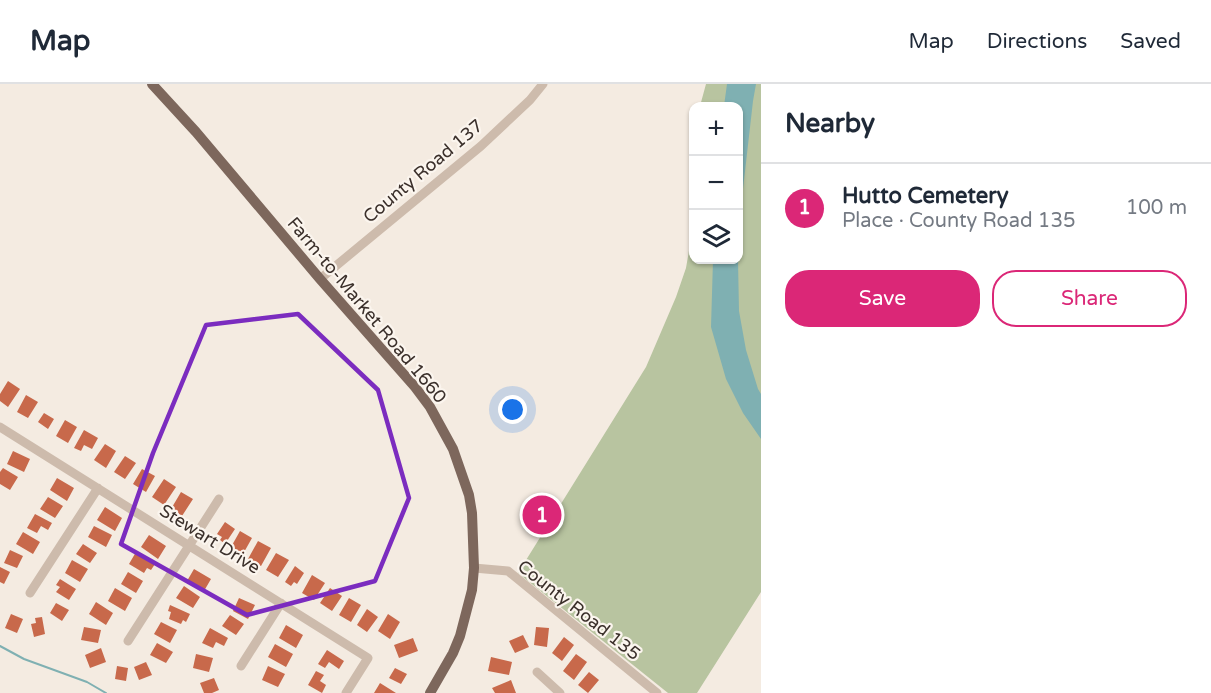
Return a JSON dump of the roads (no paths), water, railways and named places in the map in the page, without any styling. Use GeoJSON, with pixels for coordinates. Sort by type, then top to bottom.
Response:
{"type":"FeatureCollection","features":[{"type":"Feature","properties":{"kind":"main road","name":"Farm-to-Market Road 1660"},"geometry":{"type":"LineString","coordinates":[[152,84],[415,387],[447,436],[458,459],[469,495],[473,522],[472,590],[460,636],[430,693]]}},
{"type":"Feature","properties":{"kind":"street","name":"County Road 137"},"geometry":{"type":"LineString","coordinates":[[320,279],[481,146],[530,100],[543,84]]}},
{"type":"Feature","properties":{"kind":"street"},"geometry":{"type":"LineString","coordinates":[[0,441],[3,429]]}},
{"type":"Feature","properties":{"kind":"street","name":"Stewart Drive"},"geometry":{"type":"LineString","coordinates":[[3,429],[368,658],[346,693]]}},
{"type":"Feature","properties":{"kind":"street"},"geometry":{"type":"LineString","coordinates":[[30,593],[98,488]]}},
{"type":"Feature","properties":{"kind":"street"},"geometry":{"type":"LineString","coordinates":[[128,641],[219,499]]}},
{"type":"Feature","properties":{"kind":"street","name":"County Road 135"},"geometry":{"type":"LineString","coordinates":[[474,568],[508,571],[657,693]]}},
{"type":"Feature","properties":{"kind":"street"},"geometry":{"type":"LineString","coordinates":[[241,666],[281,603]]}},
{"type":"Feature","properties":{"kind":"street"},"geometry":{"type":"LineString","coordinates":[[537,672],[560,693]]}},
{"type":"Feature","properties":{"kind":"water"},"geometry":{"type":"Polygon","coordinates":[[[727,84],[756,84],[743,189],[743,102],[725,102],[727,84]]]}},
{"type":"Feature","properties":{"kind":"water"},"geometry":{"type":"Polygon","coordinates":[[[713,264],[738,264],[739,311],[746,350],[761,394],[761,439],[743,413],[726,379],[711,327],[713,264]]]}},
{"type":"Feature","properties":{"kind":"waterway"},"geometry":{"type":"LineString","coordinates":[[0,646],[24,659],[87,682],[106,693]]}},
{"type":"Feature","properties":{"kind":"place","name":"Hutto Cemetery"},"geometry":{"type":"Point","coordinates":[542,515]}}]}
